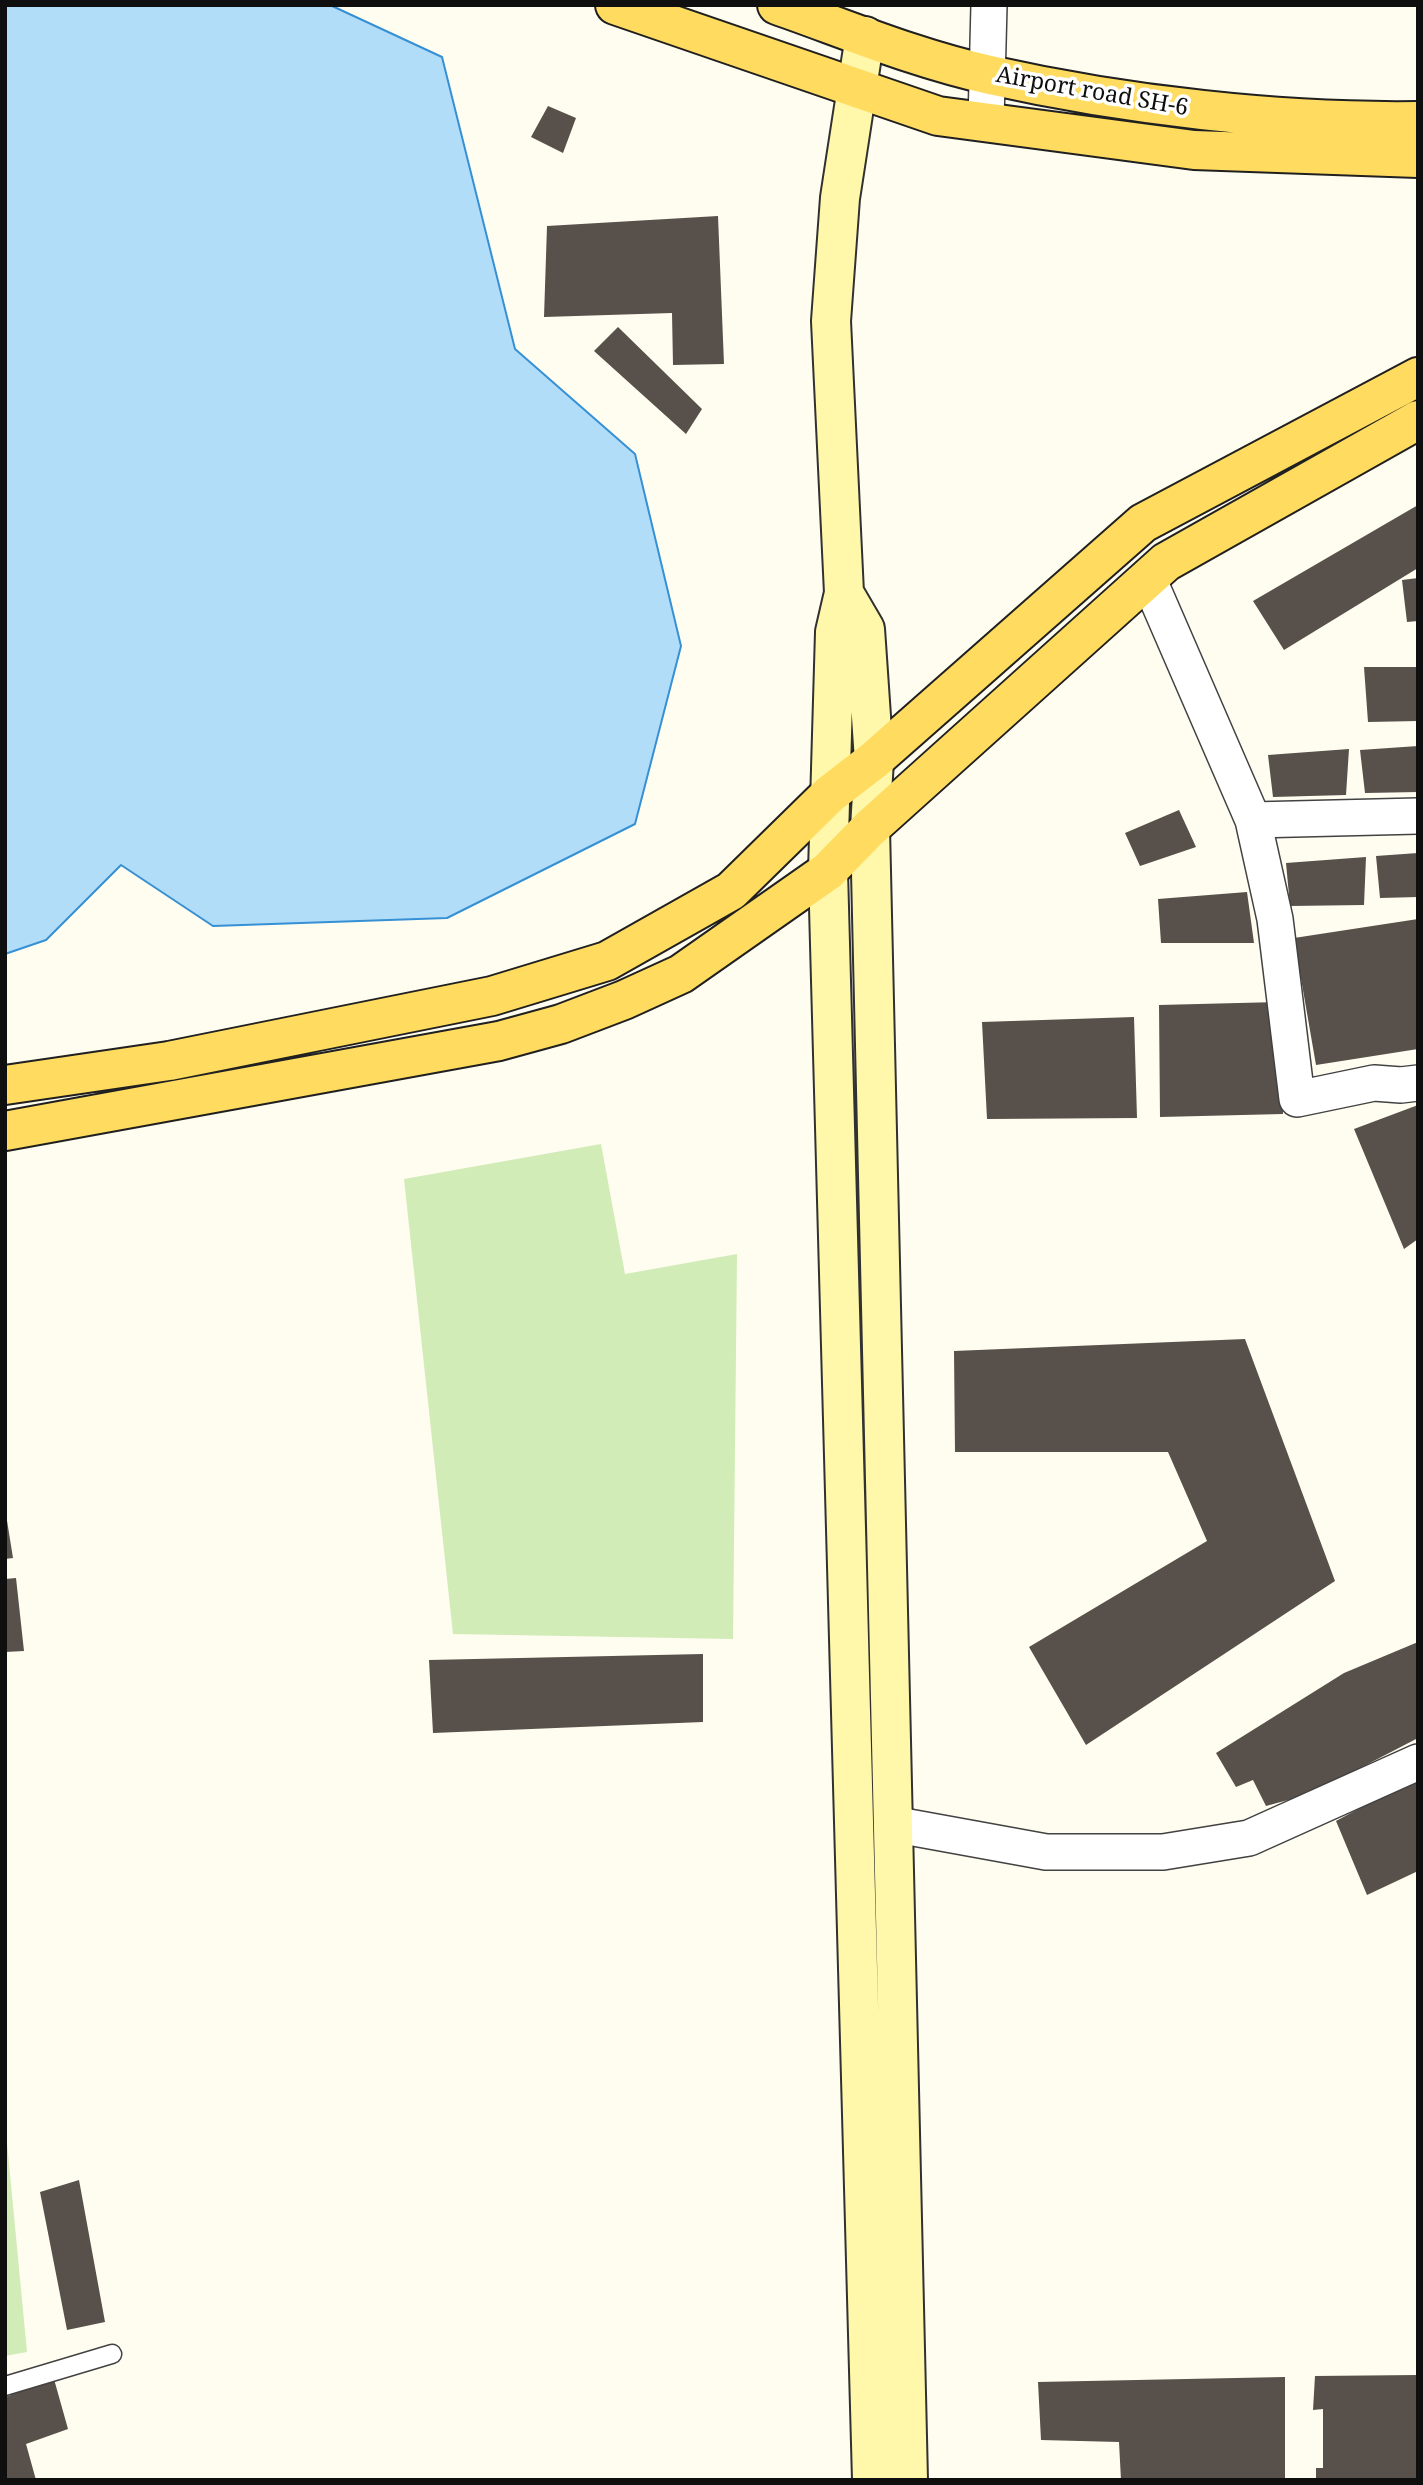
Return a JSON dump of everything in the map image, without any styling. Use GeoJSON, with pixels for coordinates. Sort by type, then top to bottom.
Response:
{"type":"FeatureCollection","features":[{"type":"Feature","properties":{"kind":"main road"},"geometry":{"type":"LineString","coordinates":[[615,5],[938,116],[1194,150],[1418,158]]}},
{"type":"Feature","properties":{"kind":"main road","name":"Airport road SH-6"},"geometry":{"type":"LineString","coordinates":[[777,5],[914,55],[990,75],[1200,111],[1418,121]]}},
{"type":"Feature","properties":{"kind":"main road"},"geometry":{"type":"LineString","coordinates":[[866,36],[855,88],[840,198],[831,321],[844,593],[835,632],[828,871],[872,2480]]}},
{"type":"Feature","properties":{"kind":"main road"},"geometry":{"type":"LineString","coordinates":[[5,1085],[169,1061],[479,999],[607,961],[731,891],[830,794],[874,760],[1143,523],[1418,377]]}},
{"type":"Feature","properties":{"kind":"main road"},"geometry":{"type":"LineString","coordinates":[[5,1131],[486,1044],[561,1024],[681,974],[828,871],[870,828],[1166,562],[1418,419]]}},
{"type":"Feature","properties":{"kind":"main road"},"geometry":{"type":"LineString","coordinates":[[844,593],[865,629],[874,760],[870,828],[908,2480]]}},
{"type":"Feature","properties":{"kind":"street"},"geometry":{"type":"LineString","coordinates":[[986,121],[990,75],[989,5]]}},
{"type":"Feature","properties":{"kind":"street"},"geometry":{"type":"LineString","coordinates":[[1148,578],[1253,820],[1275,919],[1297,1099],[1374,1083],[1418,1083]]}},
{"type":"Feature","properties":{"kind":"street"},"geometry":{"type":"LineString","coordinates":[[1253,820],[1418,816]]}},
{"type":"Feature","properties":{"kind":"street"},"geometry":{"type":"LineString","coordinates":[[892,1824],[1046,1852],[1163,1852],[1249,1838],[1418,1762]]}},
{"type":"Feature","properties":{"kind":"lane"},"geometry":{"type":"LineString","coordinates":[[5,2386],[112,2354]]}},
{"type":"Feature","properties":{"kind":"green space"},"geometry":{"type":"Polygon","coordinates":[[[601,1144],[625,1274],[737,1254],[733,1639],[453,1634],[404,1179],[601,1144]]]}},
{"type":"Feature","properties":{"kind":"green space"},"geometry":{"type":"Polygon","coordinates":[[[5,2122],[27,2352],[5,2356],[5,2122]]]}},
{"type":"Feature","properties":{"kind":"water"},"geometry":{"type":"Polygon","coordinates":[[[5,5],[330,5],[442,57],[515,349],[635,454],[681,646],[635,824],[447,918],[213,926],[121,865],[46,940],[5,954],[5,5]]]}},
{"type":"Feature","properties":{"kind":"building"},"geometry":{"type":"Polygon","coordinates":[[[548,106],[576,118],[563,153],[531,137],[548,106]]]}},
{"type":"Feature","properties":{"kind":"building"},"geometry":{"type":"Polygon","coordinates":[[[718,216],[724,364],[673,365],[672,313],[544,317],[547,226],[718,216]]]}},
{"type":"Feature","properties":{"kind":"building"},"geometry":{"type":"Polygon","coordinates":[[[618,327],[702,409],[686,434],[594,351],[618,327]]]}},
{"type":"Feature","properties":{"kind":"building"},"geometry":{"type":"Polygon","coordinates":[[[1418,505],[1418,568],[1284,650],[1253,601],[1418,505]]]}},
{"type":"Feature","properties":{"kind":"building"},"geometry":{"type":"Polygon","coordinates":[[[1418,578],[1418,621],[1407,622],[1402,580],[1418,578]]]}},
{"type":"Feature","properties":{"kind":"building"},"geometry":{"type":"Polygon","coordinates":[[[1364,667],[1418,667],[1418,721],[1368,722],[1364,667]]]}},
{"type":"Feature","properties":{"kind":"building"},"geometry":{"type":"Polygon","coordinates":[[[1418,746],[1418,792],[1365,793],[1360,750],[1418,746]]]}},
{"type":"Feature","properties":{"kind":"building"},"geometry":{"type":"Polygon","coordinates":[[[1349,749],[1346,795],[1273,797],[1268,755],[1349,749]]]}},
{"type":"Feature","properties":{"kind":"building"},"geometry":{"type":"Polygon","coordinates":[[[1179,810],[1196,847],[1140,866],[1125,833],[1179,810]]]}},
{"type":"Feature","properties":{"kind":"building"},"geometry":{"type":"Polygon","coordinates":[[[1418,853],[1418,897],[1380,898],[1376,856],[1418,853]]]}},
{"type":"Feature","properties":{"kind":"building"},"geometry":{"type":"Polygon","coordinates":[[[1366,857],[1364,905],[1290,906],[1286,863],[1366,857]]]}},
{"type":"Feature","properties":{"kind":"building"},"geometry":{"type":"Polygon","coordinates":[[[1247,892],[1254,943],[1161,943],[1158,899],[1247,892]]]}},
{"type":"Feature","properties":{"kind":"building"},"geometry":{"type":"Polygon","coordinates":[[[1418,919],[1418,1049],[1316,1065],[1294,938],[1418,919]]]}},
{"type":"Feature","properties":{"kind":"building"},"geometry":{"type":"Polygon","coordinates":[[[1279,1002],[1283,1114],[1160,1117],[1159,1005],[1279,1002]]]}},
{"type":"Feature","properties":{"kind":"building"},"geometry":{"type":"Polygon","coordinates":[[[1134,1017],[1137,1118],[987,1119],[982,1022],[1134,1017]]]}},
{"type":"Feature","properties":{"kind":"building"},"geometry":{"type":"Polygon","coordinates":[[[1418,1105],[1418,1239],[1404,1249],[1354,1129],[1418,1105]]]}},
{"type":"Feature","properties":{"kind":"building"},"geometry":{"type":"Polygon","coordinates":[[[1245,1339],[1335,1581],[1086,1745],[1029,1647],[1207,1541],[1168,1452],[955,1452],[954,1351],[1245,1339]]]}},
{"type":"Feature","properties":{"kind":"building"},"geometry":{"type":"Polygon","coordinates":[[[5,1508],[13,1558],[5,1559],[5,1508]]]}},
{"type":"Feature","properties":{"kind":"building"},"geometry":{"type":"Polygon","coordinates":[[[16,1578],[24,1651],[5,1652],[5,1579],[16,1578]]]}},
{"type":"Feature","properties":{"kind":"building"},"geometry":{"type":"Polygon","coordinates":[[[1418,1642],[1418,1738],[1310,1794],[1266,1806],[1253,1780],[1236,1787],[1216,1753],[1344,1673],[1418,1642]]]}},
{"type":"Feature","properties":{"kind":"building"},"geometry":{"type":"Polygon","coordinates":[[[703,1654],[703,1722],[433,1733],[429,1660],[703,1654]]]}},
{"type":"Feature","properties":{"kind":"building"},"geometry":{"type":"Polygon","coordinates":[[[1418,1777],[1418,1871],[1367,1895],[1336,1821],[1418,1777]]]}},
{"type":"Feature","properties":{"kind":"building"},"geometry":{"type":"Polygon","coordinates":[[[79,2180],[105,2322],[67,2330],[40,2192],[79,2180]]]}},
{"type":"Feature","properties":{"kind":"building"},"geometry":{"type":"Polygon","coordinates":[[[52,2372],[68,2429],[26,2444],[36,2480],[5,2480],[5,2397],[11,2395],[8,2385],[52,2372]]]}},
{"type":"Feature","properties":{"kind":"building"},"geometry":{"type":"Polygon","coordinates":[[[1418,2375],[1418,2480],[1316,2480],[1316,2468],[1323,2468],[1323,2409],[1313,2410],[1315,2376],[1418,2375]]]}},
{"type":"Feature","properties":{"kind":"building"},"geometry":{"type":"Polygon","coordinates":[[[1285,2377],[1285,2480],[1121,2480],[1119,2442],[1041,2440],[1038,2382],[1285,2377]]]}}]}
